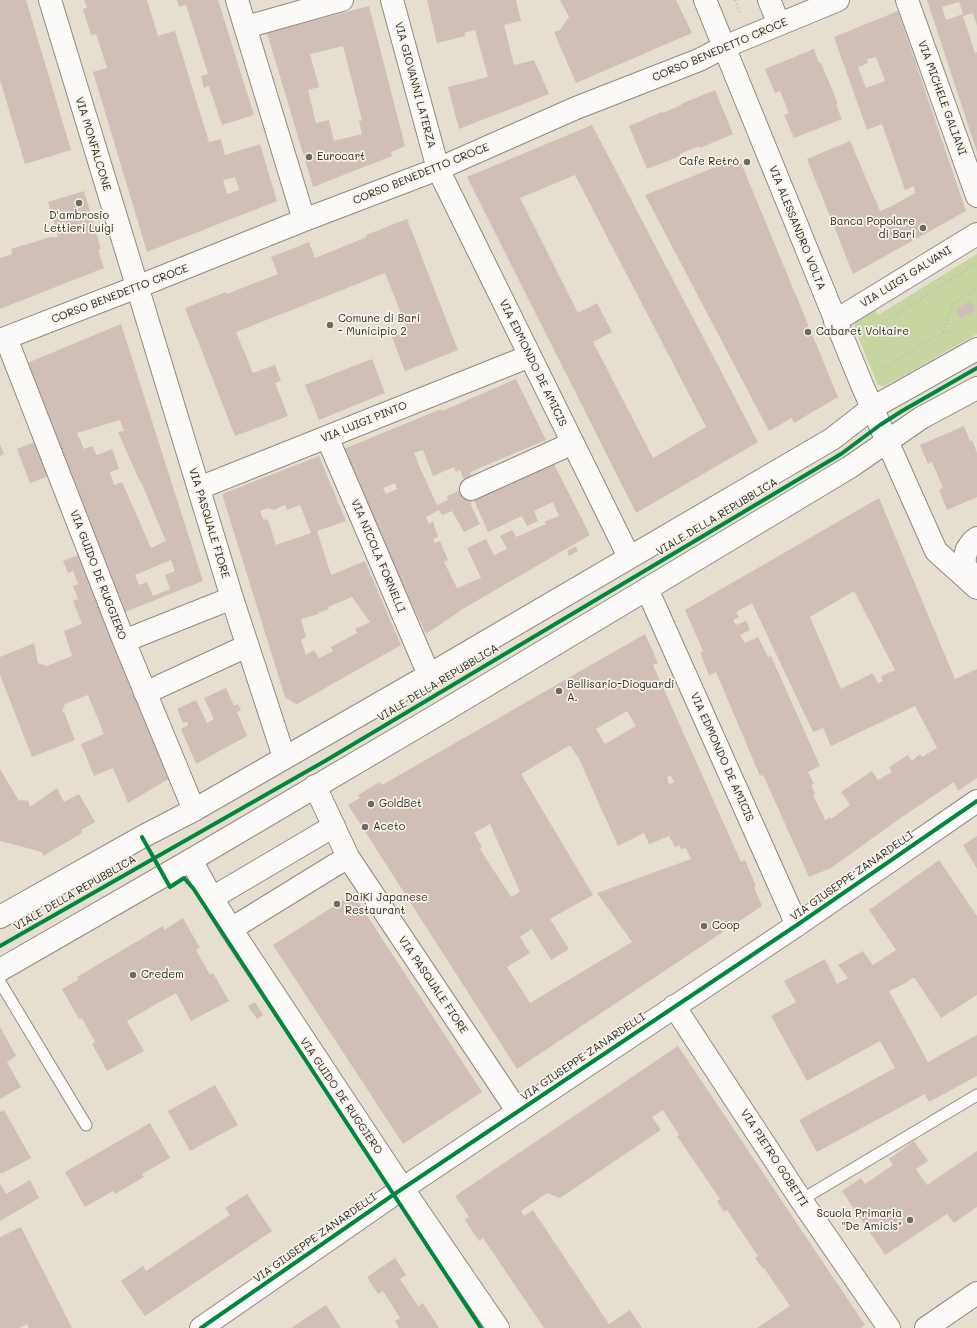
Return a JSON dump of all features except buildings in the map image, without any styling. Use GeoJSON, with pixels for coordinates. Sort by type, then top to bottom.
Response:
{"type":"FeatureCollection","features":[{"type":"Feature","properties":{"kind":"street","name":"VIA MONFALCONE"},"geometry":{"type":"LineString","coordinates":[[50,0],[137,287]]}},
{"type":"Feature","properties":{"kind":"street"},"geometry":{"type":"LineString","coordinates":[[237,0],[304,220]]}},
{"type":"Feature","properties":{"kind":"street"},"geometry":{"type":"LineString","coordinates":[[246,27],[342,0]]}},
{"type":"Feature","properties":{"kind":"street","name":"VIA GIOVANNI LATERZA"},"geometry":{"type":"LineString","coordinates":[[392,0],[438,169]]}},
{"type":"Feature","properties":{"kind":"street","name":"VIA ALESSANDRO VOLTA"},"geometry":{"type":"LineString","coordinates":[[705,0],[835,321],[936,552],[975,586]]}},
{"type":"Feature","properties":{"kind":"street"},"geometry":{"type":"LineString","coordinates":[[769,0],[778,24]]}},
{"type":"Feature","properties":{"kind":"street","name":"CORSO BENEDETTO CROCE"},"geometry":{"type":"LineString","coordinates":[[3,339],[304,220],[438,169],[576,108],[700,60],[724,47],[838,0]]}},
{"type":"Feature","properties":{"kind":"street","name":"VIA MICHELE GALIANI"},"geometry":{"type":"LineString","coordinates":[[907,0],[977,196]]}},
{"type":"Feature","properties":{"kind":"street","name":"VIA EDMONDO DE AMICIS"},"geometry":{"type":"LineString","coordinates":[[438,169],[629,557]]}},
{"type":"Feature","properties":{"kind":"street","name":"VIA LUIGI GALVANI"},"geometry":{"type":"LineString","coordinates":[[835,321],[977,234]]}},
{"type":"Feature","properties":{"kind":"street","name":"VIA PASQUALE FIORE"},"geometry":{"type":"LineString","coordinates":[[137,287],[247,646],[284,757]]}},
{"type":"Feature","properties":{"kind":"street","name":"VIA GUIDO DE RUGGIERO"},"geometry":{"type":"LineString","coordinates":[[3,339],[145,693],[194,810]]}},
{"type":"Feature","properties":{"kind":"street","name":"VIALE DELLA REPUBBLICA"},"geometry":{"type":"LineString","coordinates":[[0,917],[142,837],[194,810],[429,675],[832,439],[872,408],[977,349]]}},
{"type":"Feature","properties":{"kind":"street","name":"VIA LUIGI PINTO"},"geometry":{"type":"LineString","coordinates":[[199,488],[530,356]]}},
{"type":"Feature","properties":{"kind":"street"},"geometry":{"type":"LineString","coordinates":[[0,970],[191,860],[647,589],[850,468],[921,418],[977,388]]}},
{"type":"Feature","properties":{"kind":"street","name":"VIA NICOLA FORNELLI"},"geometry":{"type":"LineString","coordinates":[[327,437],[429,675]]}},
{"type":"Feature","properties":{"kind":"street"},"geometry":{"type":"LineString","coordinates":[[471,489],[572,443]]}},
{"type":"Feature","properties":{"kind":"street"},"geometry":{"type":"LineString","coordinates":[[975,586],[964,561],[967,549],[977,538]]}},
{"type":"Feature","properties":{"kind":"street","name":"VIA EDMONDO DE AMICIS"},"geometry":{"type":"LineString","coordinates":[[647,589],[797,925]]}},
{"type":"Feature","properties":{"kind":"street"},"geometry":{"type":"LineString","coordinates":[[124,641],[232,598]]}},
{"type":"Feature","properties":{"kind":"street"},"geometry":{"type":"LineString","coordinates":[[145,693],[247,646]]}},
{"type":"Feature","properties":{"kind":"street","name":"VIA PASQUALE FIORE"},"geometry":{"type":"LineString","coordinates":[[315,786],[348,857],[518,1112]]}},
{"type":"Feature","properties":{"kind":"street","name":"VIA GIUSEPPE ZANARDELLI"},"geometry":{"type":"LineString","coordinates":[[201,1328],[403,1189],[797,925],[977,801]]}},
{"type":"Feature","properties":{"kind":"street"},"geometry":{"type":"LineString","coordinates":[[212,898],[334,826]]}},
{"type":"Feature","properties":{"kind":"street"},"geometry":{"type":"LineString","coordinates":[[231,929],[348,857]]}},
{"type":"Feature","properties":{"kind":"street","name":"VIA GUIDO DE RUGGIERO"},"geometry":{"type":"LineString","coordinates":[[191,860],[231,929],[403,1189],[498,1328]]}},
{"type":"Feature","properties":{"kind":"street","name":"VIA PIETRO GOBETTI"},"geometry":{"type":"LineString","coordinates":[[674,1006],[801,1200],[889,1328]]}},
{"type":"Feature","properties":{"kind":"street"},"geometry":{"type":"LineString","coordinates":[[926,1328],[977,1293]]}},
{"type":"Feature","properties":{"kind":"lane"},"geometry":{"type":"LineString","coordinates":[[0,982],[86,1125]]}},
{"type":"Feature","properties":{"kind":"lane"},"geometry":{"type":"LineString","coordinates":[[801,1200],[977,1095]]}},
{"type":"Feature","properties":{"kind":"path"},"geometry":{"type":"LineString","coordinates":[[735,0],[741,16]]}},
{"type":"Feature","properties":{"kind":"path"},"geometry":{"type":"LineString","coordinates":[[870,340],[867,333],[977,263]]}},
{"type":"Feature","properties":{"kind":"path"},"geometry":{"type":"LineString","coordinates":[[943,332],[953,304],[977,288]]}},
{"type":"Feature","properties":{"kind":"path"},"geometry":{"type":"LineString","coordinates":[[879,362],[882,369],[943,332],[961,333]]}},
{"type":"Feature","properties":{"kind":"green space"},"geometry":{"type":"Polygon","coordinates":[[[977,254],[977,334],[885,386],[878,385],[854,327],[855,320],[874,308],[878,315],[977,254]]]}},
{"type":"Feature","properties":{"kind":"cycle path"},"geometry":{"type":"LineString","coordinates":[[0,946],[325,761],[841,454],[880,425],[902,411],[977,368]]}},
{"type":"Feature","properties":{"kind":"cycle path"},"geometry":{"type":"LineString","coordinates":[[201,1328],[393,1195],[797,925],[977,801]]}},
{"type":"Feature","properties":{"kind":"cycle path"},"geometry":{"type":"LineString","coordinates":[[142,837],[170,887],[184,878],[193,888],[481,1328]]}},
{"type":"Feature","properties":{"kind":"place","name":"Eurocart"},"geometry":{"type":"Point","coordinates":[309,157]}},
{"type":"Feature","properties":{"kind":"place","name":"Cafe Retrò"},"geometry":{"type":"Point","coordinates":[747,162]}},
{"type":"Feature","properties":{"kind":"place","name":"D'ambrosio Lettieri Luigi"},"geometry":{"type":"Point","coordinates":[79,203]}},
{"type":"Feature","properties":{"kind":"place","name":"Banca Popolare di Bari"},"geometry":{"type":"Point","coordinates":[923,228]}},
{"type":"Feature","properties":{"kind":"place","name":"Comune di Bari - Municipio 2"},"geometry":{"type":"Point","coordinates":[330,325]}},
{"type":"Feature","properties":{"kind":"place","name":"Cabaret Voltaire"},"geometry":{"type":"Point","coordinates":[808,332]}},
{"type":"Feature","properties":{"kind":"place","name":"Bellisario-Dioguardi A."},"geometry":{"type":"Point","coordinates":[559,691]}},
{"type":"Feature","properties":{"kind":"place","name":"GoldBet"},"geometry":{"type":"Point","coordinates":[371,804]}},
{"type":"Feature","properties":{"kind":"place","name":"Aceto"},"geometry":{"type":"Point","coordinates":[365,827]}},
{"type":"Feature","properties":{"kind":"place","name":"DaiKi Japanese Restaurant"},"geometry":{"type":"Point","coordinates":[337,904]}},
{"type":"Feature","properties":{"kind":"place","name":"Coop"},"geometry":{"type":"Point","coordinates":[704,926]}},
{"type":"Feature","properties":{"kind":"place","name":"Credem"},"geometry":{"type":"Point","coordinates":[133,975]}},
{"type":"Feature","properties":{"kind":"place","name":"Scuola Primaria \"De Amicis\""},"geometry":{"type":"Point","coordinates":[910,1220]}}]}
